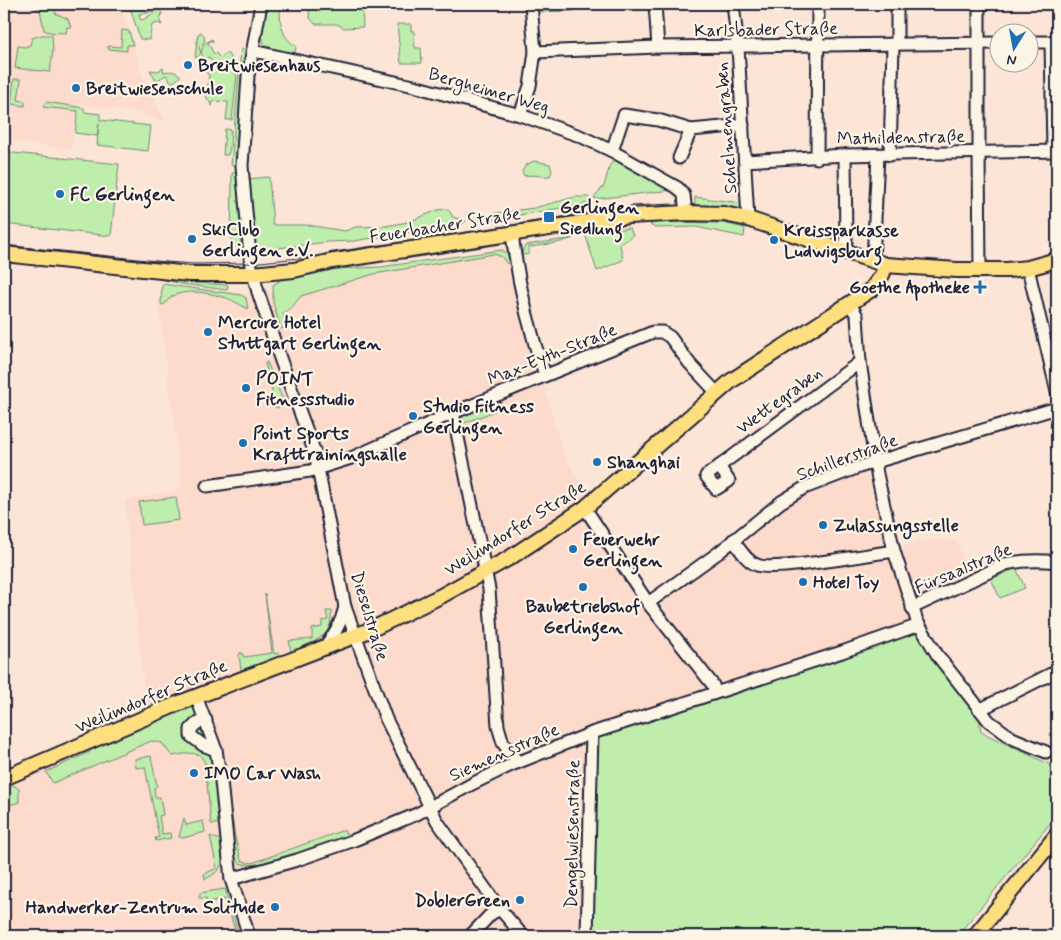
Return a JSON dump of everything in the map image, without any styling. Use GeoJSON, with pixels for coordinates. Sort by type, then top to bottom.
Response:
{"type":"FeatureCollection","features":[{"type":"Feature","properties":{"kind":"main road","name":"Feuerbacher Straße"},"geometry":{"type":"LineString","coordinates":[[4,254],[189,274],[252,274],[294,270],[332,261],[628,216],[686,213],[724,214],[748,219],[880,263]]}},
{"type":"Feature","properties":{"kind":"main road"},"geometry":{"type":"LineString","coordinates":[[880,263],[980,270],[1028,268],[1057,260]]}},
{"type":"Feature","properties":{"kind":"main road","name":"Weilimdorfer Straße"},"geometry":{"type":"LineString","coordinates":[[4,778],[196,696],[355,637],[425,604],[511,557],[585,508],[731,381],[872,289],[882,275],[880,263]]}},
{"type":"Feature","properties":{"kind":"main road"},"geometry":{"type":"LineString","coordinates":[[975,936],[1057,835]]}},
{"type":"Feature","properties":{"kind":"street","name":"Dieselstraße"},"geometry":{"type":"LineString","coordinates":[[261,4],[248,76],[242,166],[252,274],[314,453],[345,607],[386,719],[429,807],[500,909],[523,936]]}},
{"type":"Feature","properties":{"kind":"street"},"geometry":{"type":"LineString","coordinates":[[520,114],[530,86],[535,52],[531,4]]}},
{"type":"Feature","properties":{"kind":"street"},"geometry":{"type":"LineString","coordinates":[[656,4],[658,48]]}},
{"type":"Feature","properties":{"kind":"street","name":"Schelmengraben"},"geometry":{"type":"LineString","coordinates":[[732,4],[738,47],[748,219]]}},
{"type":"Feature","properties":{"kind":"street"},"geometry":{"type":"LineString","coordinates":[[817,158],[818,4]]}},
{"type":"Feature","properties":{"kind":"street"},"geometry":{"type":"LineString","coordinates":[[890,155],[897,4]]}},
{"type":"Feature","properties":{"kind":"street"},"geometry":{"type":"LineString","coordinates":[[979,4],[978,153],[980,270]]}},
{"type":"Feature","properties":{"kind":"street"},"geometry":{"type":"LineString","coordinates":[[1038,42],[1054,42],[1055,151]]}},
{"type":"Feature","properties":{"kind":"street","name":"Karlsbader Straße"},"geometry":{"type":"LineString","coordinates":[[535,52],[818,45],[988,44]]}},
{"type":"Feature","properties":{"kind":"street","name":"Bergheimer Weg"},"geometry":{"type":"LineString","coordinates":[[253,51],[414,86],[520,114],[580,136],[612,151],[682,192],[686,213]]}},
{"type":"Feature","properties":{"kind":"street"},"geometry":{"type":"LineString","coordinates":[[612,151],[624,115],[658,120],[691,130],[743,125]]}},
{"type":"Feature","properties":{"kind":"street"},"geometry":{"type":"LineString","coordinates":[[678,158],[691,130]]}},
{"type":"Feature","properties":{"kind":"street","name":"Mathildenstraße"},"geometry":{"type":"LineString","coordinates":[[745,160],[817,158],[845,155],[1055,151]]}},
{"type":"Feature","properties":{"kind":"street"},"geometry":{"type":"LineString","coordinates":[[844,252],[846,242],[845,155]]}},
{"type":"Feature","properties":{"kind":"street"},"geometry":{"type":"LineString","coordinates":[[878,155],[880,263]]}},
{"type":"Feature","properties":{"kind":"street"},"geometry":{"type":"LineString","coordinates":[[512,234],[525,309],[535,348],[545,375]]}},
{"type":"Feature","properties":{"kind":"street"},"geometry":{"type":"LineString","coordinates":[[1028,268],[1057,392]]}},
{"type":"Feature","properties":{"kind":"street"},"geometry":{"type":"LineString","coordinates":[[850,304],[857,316],[860,362],[875,463],[894,551],[912,608],[938,656],[989,721],[1012,738],[1046,752]]}},
{"type":"Feature","properties":{"kind":"street","name":"Max-Eyth-Straße"},"geometry":{"type":"LineString","coordinates":[[207,486],[318,468],[351,458],[453,413],[653,332],[662,332],[670,337],[690,364],[717,393]]}},
{"type":"Feature","properties":{"kind":"street","name":"Wettegraben"},"geometry":{"type":"LineString","coordinates":[[719,466],[860,362]]}},
{"type":"Feature","properties":{"kind":"street","name":"Schillerstraße"},"geometry":{"type":"LineString","coordinates":[[648,604],[781,502],[826,478],[1057,408]]}},
{"type":"Feature","properties":{"kind":"street"},"geometry":{"type":"LineString","coordinates":[[453,413],[489,589],[498,726],[504,743],[518,762]]}},
{"type":"Feature","properties":{"kind":"street"},"geometry":{"type":"LineString","coordinates":[[585,508],[648,604],[713,685],[715,693]]}},
{"type":"Feature","properties":{"kind":"street"},"geometry":{"type":"LineString","coordinates":[[733,540],[745,556],[754,564],[762,567],[894,551]]}},
{"type":"Feature","properties":{"kind":"street","name":"Fürsaalstraße"},"geometry":{"type":"LineString","coordinates":[[912,608],[1006,564],[1022,560],[1039,560],[1057,562],[1057,568]]}},
{"type":"Feature","properties":{"kind":"street"},"geometry":{"type":"LineString","coordinates":[[322,649],[337,630],[345,607]]}},
{"type":"Feature","properties":{"kind":"street","name":"Siemensstraße"},"geometry":{"type":"LineString","coordinates":[[230,879],[324,852],[406,818],[518,762],[592,733],[842,652],[919,624]]}},
{"type":"Feature","properties":{"kind":"street"},"geometry":{"type":"LineString","coordinates":[[978,708],[983,708],[1057,671]]}},
{"type":"Feature","properties":{"kind":"street"},"geometry":{"type":"LineString","coordinates":[[196,696],[216,750],[222,781],[230,879],[249,936]]}},
{"type":"Feature","properties":{"kind":"street"},"geometry":{"type":"LineString","coordinates":[[206,720],[196,724],[192,729],[192,736],[203,745],[216,750]]}},
{"type":"Feature","properties":{"kind":"street","name":"Dengelwiesenstraße"},"geometry":{"type":"LineString","coordinates":[[587,936],[592,733]]}},
{"type":"Feature","properties":{"kind":"street"},"geometry":{"type":"LineString","coordinates":[[470,936],[491,914],[500,909]]}},
{"type":"Feature","properties":{"kind":"shaded area","name":"Breitwiesenschule"},"geometry":{"type":"Polygon","coordinates":[[[4,4],[120,4],[142,74],[165,122],[136,112],[78,103],[71,149],[4,140],[4,4]]]}},
{"type":"Feature","properties":{"kind":"shaded area"},"geometry":{"type":"Polygon","coordinates":[[[512,246],[523,312],[563,453],[594,506],[617,554],[648,594],[660,602],[763,523],[817,487],[867,470],[888,560],[917,631],[722,693],[589,936],[4,936],[4,785],[201,707],[195,696],[149,719],[146,709],[125,501],[178,490],[182,483],[158,299],[189,287],[254,295],[512,246]]]}},
{"type":"Feature","properties":{"kind":"shaded area"},"geometry":{"type":"Polygon","coordinates":[[[937,539],[958,542],[967,577],[918,601],[906,577],[899,547],[937,539]]]}},
{"type":"Feature","properties":{"kind":"green space"},"geometry":{"type":"Polygon","coordinates":[[[129,4],[141,4],[147,12],[156,6],[155,4],[163,4],[148,13],[139,14],[140,19],[143,20],[159,9],[162,13],[160,21],[162,25],[158,23],[152,25],[149,40],[140,39],[129,4]]]}},
{"type":"Feature","properties":{"kind":"green space"},"geometry":{"type":"Polygon","coordinates":[[[265,4],[280,4],[282,28],[287,38],[296,46],[294,59],[264,44],[261,31],[265,4]]]}},
{"type":"Feature","properties":{"kind":"green space"},"geometry":{"type":"Polygon","coordinates":[[[308,4],[362,4],[363,27],[344,28],[337,24],[315,24],[310,18],[308,4]]]}},
{"type":"Feature","properties":{"kind":"green space"},"geometry":{"type":"Polygon","coordinates":[[[536,4],[573,4],[574,11],[536,12],[536,4]]]}},
{"type":"Feature","properties":{"kind":"green space"},"geometry":{"type":"Polygon","coordinates":[[[36,6],[56,7],[55,13],[68,19],[71,28],[67,27],[66,33],[44,30],[40,10],[36,6]]]}},
{"type":"Feature","properties":{"kind":"green space"},"geometry":{"type":"Polygon","coordinates":[[[397,24],[411,24],[411,31],[414,31],[415,48],[421,48],[422,63],[401,63],[397,24]]]}},
{"type":"Feature","properties":{"kind":"green space"},"geometry":{"type":"Polygon","coordinates":[[[122,30],[129,31],[133,45],[127,45],[127,51],[108,49],[108,46],[121,47],[122,30]]]}},
{"type":"Feature","properties":{"kind":"green space"},"geometry":{"type":"Polygon","coordinates":[[[201,32],[205,37],[205,41],[199,47],[201,53],[196,58],[198,34],[201,32]]]}},
{"type":"Feature","properties":{"kind":"green space"},"geometry":{"type":"Polygon","coordinates":[[[52,35],[53,50],[50,72],[15,68],[18,46],[25,47],[30,45],[32,38],[52,35]]]}},
{"type":"Feature","properties":{"kind":"green space"},"geometry":{"type":"Polygon","coordinates":[[[212,39],[213,42],[212,40],[208,43],[214,54],[216,53],[220,58],[226,53],[233,61],[234,73],[237,74],[232,120],[226,120],[228,102],[213,101],[212,106],[204,93],[207,91],[209,76],[206,72],[214,65],[209,57],[204,59],[201,53],[203,45],[212,39]]]}},
{"type":"Feature","properties":{"kind":"green space"},"geometry":{"type":"Polygon","coordinates":[[[241,49],[253,51],[242,166],[231,165],[241,49]]]}},
{"type":"Feature","properties":{"kind":"green space"},"geometry":{"type":"Polygon","coordinates":[[[163,68],[164,72],[170,71],[180,75],[180,77],[172,83],[166,75],[156,81],[150,70],[158,71],[163,68]]]}},
{"type":"Feature","properties":{"kind":"green space"},"geometry":{"type":"Polygon","coordinates":[[[14,79],[21,79],[18,100],[25,101],[25,106],[11,104],[14,79]]]}},
{"type":"Feature","properties":{"kind":"green space"},"geometry":{"type":"Polygon","coordinates":[[[46,102],[84,108],[84,112],[100,114],[100,120],[151,126],[148,151],[97,145],[99,123],[97,136],[75,133],[78,111],[43,107],[46,102]]]}},
{"type":"Feature","properties":{"kind":"green space"},"geometry":{"type":"Polygon","coordinates":[[[225,129],[231,130],[228,155],[223,155],[225,129]]]}},
{"type":"Feature","properties":{"kind":"green space","name":"FC Gerlingen"},"geometry":{"type":"Polygon","coordinates":[[[4,152],[119,164],[111,236],[4,224],[4,152]]]}},
{"type":"Feature","properties":{"kind":"green space"},"geometry":{"type":"Polygon","coordinates":[[[614,160],[672,190],[595,199],[594,197],[604,186],[610,165],[614,160]]]}},
{"type":"Feature","properties":{"kind":"green space"},"geometry":{"type":"Polygon","coordinates":[[[534,161],[550,164],[552,171],[550,176],[524,176],[522,171],[526,165],[534,161]]]}},
{"type":"Feature","properties":{"kind":"green space"},"geometry":{"type":"Polygon","coordinates":[[[239,172],[241,253],[231,253],[232,173],[239,172]]]}},
{"type":"Feature","properties":{"kind":"green space"},"geometry":{"type":"Polygon","coordinates":[[[269,177],[273,225],[307,225],[345,231],[355,227],[385,226],[408,222],[438,210],[448,209],[453,217],[466,221],[462,224],[354,241],[328,242],[253,251],[246,179],[269,177]]]}},
{"type":"Feature","properties":{"kind":"green space"},"geometry":{"type":"Polygon","coordinates":[[[575,197],[588,197],[592,200],[590,203],[473,223],[472,221],[496,213],[534,208],[575,197]]]}},
{"type":"Feature","properties":{"kind":"green space"},"geometry":{"type":"Polygon","coordinates":[[[695,197],[741,203],[740,211],[695,207],[695,197]]]}},
{"type":"Feature","properties":{"kind":"green space"},"geometry":{"type":"Polygon","coordinates":[[[656,222],[723,223],[745,228],[744,237],[696,227],[655,228],[650,225],[656,222]]]}},
{"type":"Feature","properties":{"kind":"green space"},"geometry":{"type":"Polygon","coordinates":[[[630,228],[633,236],[620,244],[623,260],[597,271],[585,234],[630,228]]]}},
{"type":"Feature","properties":{"kind":"green space"},"geometry":{"type":"Polygon","coordinates":[[[573,238],[558,243],[529,246],[529,254],[522,254],[526,245],[573,238]]]}},
{"type":"Feature","properties":{"kind":"green space"},"geometry":{"type":"Polygon","coordinates":[[[488,242],[488,246],[405,259],[398,258],[335,269],[380,267],[502,250],[508,254],[510,262],[507,264],[502,257],[494,254],[374,274],[301,296],[292,307],[283,313],[287,327],[281,329],[273,303],[273,285],[282,279],[337,267],[488,242]]]}},
{"type":"Feature","properties":{"kind":"green space"},"geometry":{"type":"Polygon","coordinates":[[[169,278],[196,283],[228,285],[227,290],[165,280],[169,278]]]}},
{"type":"Feature","properties":{"kind":"green space"},"geometry":{"type":"Polygon","coordinates":[[[162,284],[241,295],[246,298],[248,309],[226,298],[200,292],[175,295],[164,305],[161,304],[162,284]]]}},
{"type":"Feature","properties":{"kind":"green space"},"geometry":{"type":"Polygon","coordinates":[[[267,362],[285,405],[276,408],[265,363],[267,362]]]}},
{"type":"Feature","properties":{"kind":"green space"},"geometry":{"type":"Polygon","coordinates":[[[497,402],[502,404],[502,408],[462,424],[465,437],[460,438],[460,421],[462,416],[497,402]]]}},
{"type":"Feature","properties":{"kind":"green space"},"geometry":{"type":"Polygon","coordinates":[[[176,497],[179,520],[142,525],[139,502],[176,497]]]}},
{"type":"Feature","properties":{"kind":"green space"},"geometry":{"type":"Polygon","coordinates":[[[1016,568],[1025,588],[1000,598],[991,579],[1016,568]]]}},
{"type":"Feature","properties":{"kind":"green space"},"geometry":{"type":"Polygon","coordinates":[[[265,594],[274,654],[279,653],[280,657],[241,670],[239,655],[241,652],[244,657],[272,653],[265,594]]]}},
{"type":"Feature","properties":{"kind":"green space"},"geometry":{"type":"Polygon","coordinates":[[[326,611],[332,611],[329,631],[314,642],[291,652],[289,641],[312,639],[312,629],[322,627],[322,621],[328,620],[326,611]]]}},
{"type":"Feature","properties":{"kind":"green space"},"geometry":{"type":"Polygon","coordinates":[[[918,633],[979,716],[981,732],[1057,768],[1057,815],[957,936],[590,936],[597,734],[918,633]]]}},
{"type":"Feature","properties":{"kind":"green space"},"geometry":{"type":"Polygon","coordinates":[[[192,706],[206,720],[225,824],[211,824],[205,763],[200,755],[190,753],[172,756],[162,743],[151,741],[53,783],[46,772],[90,752],[91,745],[163,709],[192,706]]]}},
{"type":"Feature","properties":{"kind":"green space"},"geometry":{"type":"Polygon","coordinates":[[[151,756],[157,786],[154,788],[155,797],[160,797],[163,815],[159,816],[162,834],[170,833],[171,838],[156,841],[155,838],[159,837],[145,767],[136,768],[135,759],[151,756]]]}},
{"type":"Feature","properties":{"kind":"green space"},"geometry":{"type":"Polygon","coordinates":[[[13,785],[19,789],[19,802],[4,807],[4,788],[13,785]]]}},
{"type":"Feature","properties":{"kind":"green space"},"geometry":{"type":"Polygon","coordinates":[[[230,809],[241,860],[247,862],[246,865],[239,863],[235,856],[230,809]]]}},
{"type":"Feature","properties":{"kind":"green space"},"geometry":{"type":"Polygon","coordinates":[[[184,818],[186,825],[203,821],[205,832],[183,838],[179,837],[184,818]]]}},
{"type":"Feature","properties":{"kind":"green space"},"geometry":{"type":"Polygon","coordinates":[[[344,830],[347,836],[311,850],[271,862],[248,865],[249,862],[252,863],[344,830]]]}},
{"type":"Feature","properties":{"kind":"green space"},"geometry":{"type":"Polygon","coordinates":[[[210,836],[220,840],[223,858],[220,868],[205,879],[204,874],[217,868],[210,836]]]}},
{"type":"Feature","properties":{"kind":"green space"},"geometry":{"type":"Polygon","coordinates":[[[225,889],[239,936],[237,936],[225,899],[207,902],[206,898],[199,898],[200,893],[225,889]]]}},
{"type":"Feature","properties":{"kind":"tram line"},"geometry":{"type":"LineString","coordinates":[[4,245],[166,262],[194,264],[251,263],[318,256],[631,206],[672,204]]}},
{"type":"Feature","properties":{"kind":"place","name":"Breitwiesenhaus"},"geometry":{"type":"Point","coordinates":[188,65]}},
{"type":"Feature","properties":{"kind":"place","name":"Breitwiesenschule"},"geometry":{"type":"Point","coordinates":[76,88]}},
{"type":"Feature","properties":{"kind":"place","name":"FC Gerlingen"},"geometry":{"type":"Point","coordinates":[60,194]}},
{"type":"Feature","properties":{"kind":"place","name":"Gerlingen Siedlung"},"geometry":{"type":"Point","coordinates":[549,217]}},
{"type":"Feature","properties":{"kind":"place","name":"SkiClub Gerlingen e.V."},"geometry":{"type":"Point","coordinates":[192,239]}},
{"type":"Feature","properties":{"kind":"place","name":"Kreissparkasse Ludwigsburg"},"geometry":{"type":"Point","coordinates":[774,240]}},
{"type":"Feature","properties":{"kind":"place","name":"Goethe Apotheke"},"geometry":{"type":"Point","coordinates":[980,287]}},
{"type":"Feature","properties":{"kind":"place","name":"Mercure Hotel Stuttgart Gerlingen"},"geometry":{"type":"Point","coordinates":[208,332]}},
{"type":"Feature","properties":{"kind":"place","name":"POINT Fitnessstudio"},"geometry":{"type":"Point","coordinates":[246,388]}},
{"type":"Feature","properties":{"kind":"place","name":"Studio Fitness Gerlingen"},"geometry":{"type":"Point","coordinates":[413,416]}},
{"type":"Feature","properties":{"kind":"place","name":"Point Sports Krafttrainingshalle"},"geometry":{"type":"Point","coordinates":[243,443]}},
{"type":"Feature","properties":{"kind":"place","name":"Shanghai"},"geometry":{"type":"Point","coordinates":[597,462]}},
{"type":"Feature","properties":{"kind":"place","name":"Zulassungsstelle"},"geometry":{"type":"Point","coordinates":[823,525]}},
{"type":"Feature","properties":{"kind":"place","name":"Feuerwehr Gerlingen"},"geometry":{"type":"Point","coordinates":[573,549]}},
{"type":"Feature","properties":{"kind":"place","name":"Hotel Toy"},"geometry":{"type":"Point","coordinates":[803,582]}},
{"type":"Feature","properties":{"kind":"place","name":"Baubetriebshof Gerlingen"},"geometry":{"type":"Point","coordinates":[583,587]}},
{"type":"Feature","properties":{"kind":"place","name":"IMO Car Wash"},"geometry":{"type":"Point","coordinates":[194,773]}},
{"type":"Feature","properties":{"kind":"place","name":"DoblerGreen"},"geometry":{"type":"Point","coordinates":[520,900]}},
{"type":"Feature","properties":{"kind":"place","name":"Handwerker-Zentrum Solitude"},"geometry":{"type":"Point","coordinates":[275,907]}}]}
